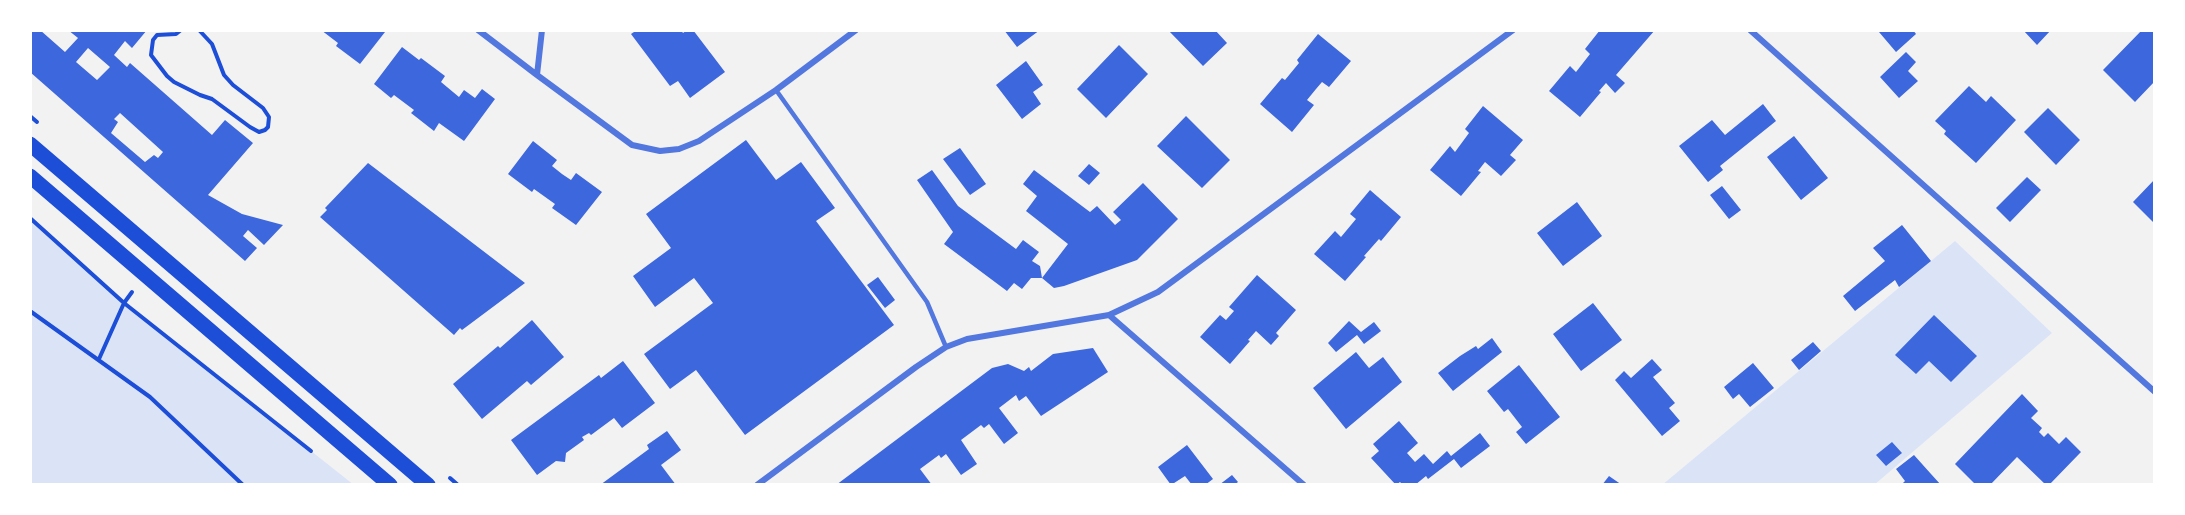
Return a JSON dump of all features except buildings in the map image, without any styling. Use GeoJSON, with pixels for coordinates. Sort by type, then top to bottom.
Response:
{"type":"FeatureCollection","features":[{"type":"Feature","properties":{"kind":"main road"},"geometry":{"type":"LineString","coordinates":[[30,144],[428,485]]}},
{"type":"Feature","properties":{"kind":"main road"},"geometry":{"type":"LineString","coordinates":[[30,176],[390,485]]}},
{"type":"Feature","properties":{"kind":"street"},"geometry":{"type":"LineString","coordinates":[[478,30],[632,145],[660,151],[679,149],[699,141],[776,90],[856,30]]}},
{"type":"Feature","properties":{"kind":"street"},"geometry":{"type":"LineString","coordinates":[[537,75],[542,30]]}},
{"type":"Feature","properties":{"kind":"street"},"geometry":{"type":"LineString","coordinates":[[757,485],[946,347],[967,339],[1108,315],[1158,292],[1513,30]]}},
{"type":"Feature","properties":{"kind":"street"},"geometry":{"type":"LineString","coordinates":[[1750,30],[2155,392]]}},
{"type":"Feature","properties":{"kind":"street"},"geometry":{"type":"LineString","coordinates":[[1108,315],[1304,485]]}},
{"type":"Feature","properties":{"kind":"lane"},"geometry":{"type":"LineString","coordinates":[[776,90],[927,302],[946,347]]}},
{"type":"Feature","properties":{"kind":"path"},"geometry":{"type":"LineString","coordinates":[[181,30],[176,34],[157,35],[153,40],[151,55],[167,76],[174,82],[212,99],[259,132],[268,128],[269,117],[263,108],[232,85],[224,75],[212,44],[199,30]]}},
{"type":"Feature","properties":{"kind":"path"},"geometry":{"type":"LineString","coordinates":[[30,218],[124,303],[317,456]]}},
{"type":"Feature","properties":{"kind":"path"},"geometry":{"type":"LineString","coordinates":[[30,311],[150,397],[243,485]]}},
{"type":"Feature","properties":{"kind":"shaded area"},"geometry":{"type":"Polygon","coordinates":[[[30,218],[124,303],[354,485],[30,485],[30,218]]]}},
{"type":"Feature","properties":{"kind":"shaded area"},"geometry":{"type":"Polygon","coordinates":[[[1955,241],[2052,333],[1874,485],[1662,485],[1955,241]]]}}]}
